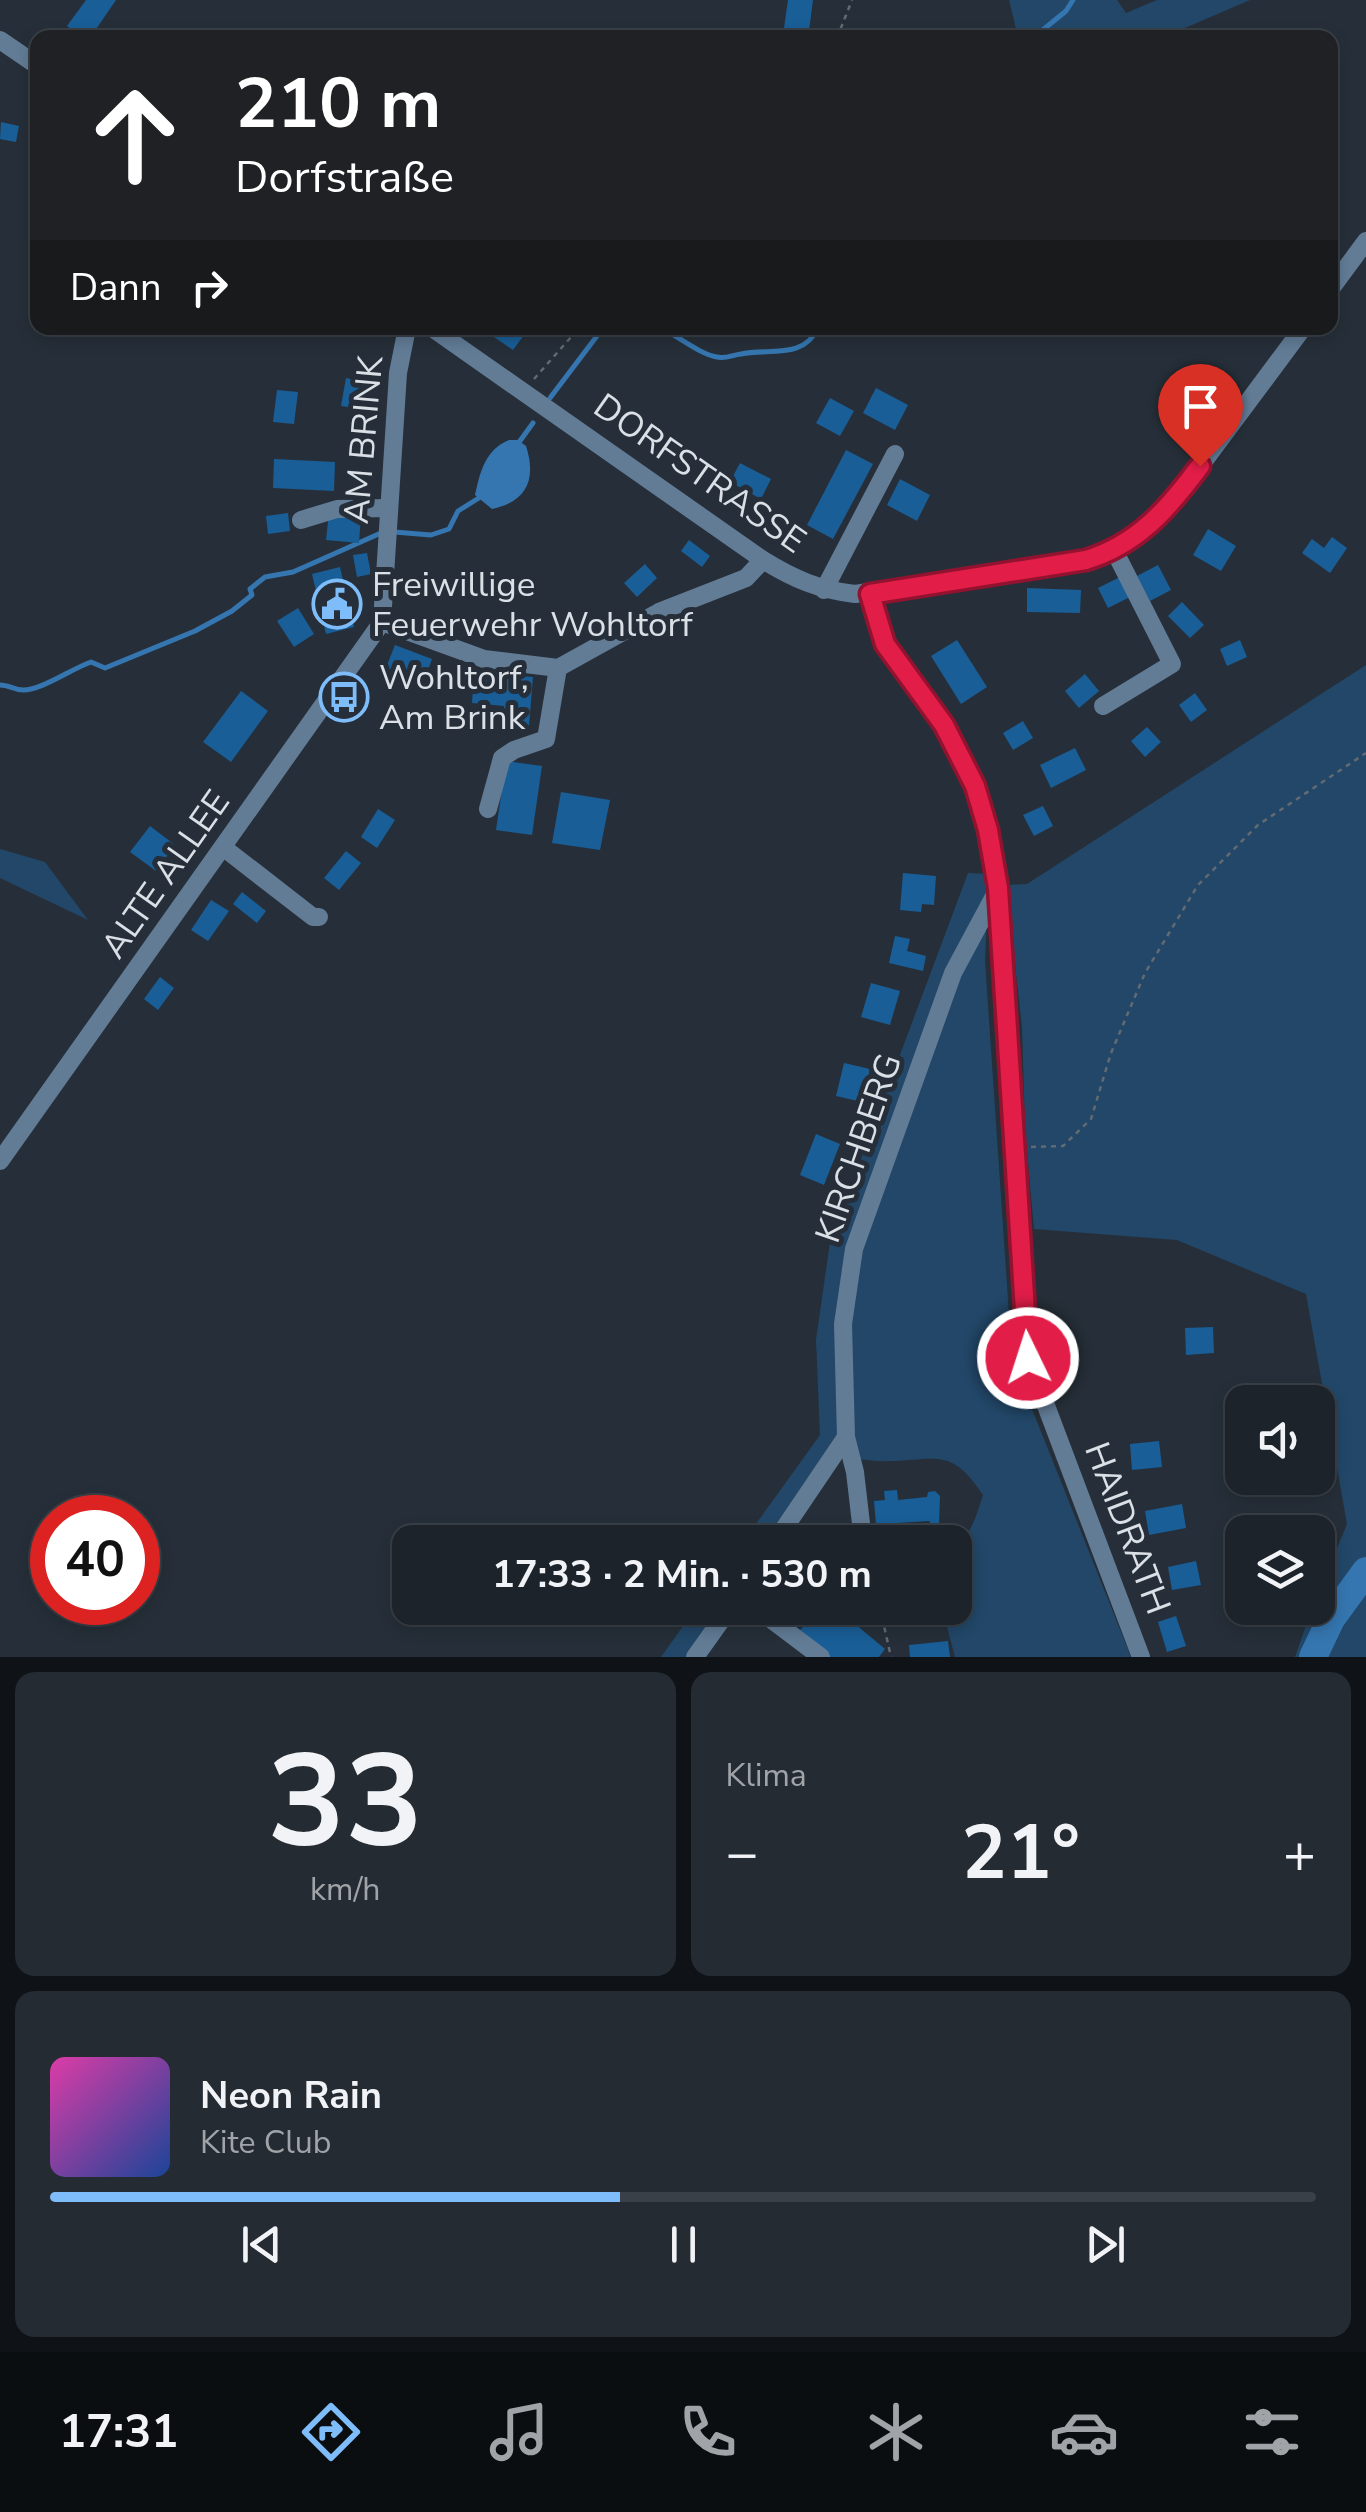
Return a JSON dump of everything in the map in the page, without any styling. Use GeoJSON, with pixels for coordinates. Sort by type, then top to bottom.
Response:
{"type":"FeatureCollection","features":[{"type":"Feature","properties":{"kind":"street"},"geometry":{"type":"LineString","coordinates":[[0,40],[30,61]]}},
{"type":"Feature","properties":{"kind":"street"},"geometry":{"type":"LineString","coordinates":[[1338,279],[1366,242]]}},
{"type":"Feature","properties":{"kind":"street","name":"AM BRINK"},"geometry":{"type":"LineString","coordinates":[[382,622],[398,373],[406,335]]}},
{"type":"Feature","properties":{"kind":"street","name":"DORFSTRASSE"},"geometry":{"type":"LineString","coordinates":[[442,335],[763,560],[824,590],[870,594],[1086,560],[1114,550]]}},
{"type":"Feature","properties":{"kind":"street"},"geometry":{"type":"LineString","coordinates":[[1104,706],[1172,664],[1114,550],[1144,531],[1178,496],[1297,335]]}},
{"type":"Feature","properties":{"kind":"street"},"geometry":{"type":"LineString","coordinates":[[824,590],[896,454]]}},
{"type":"Feature","properties":{"kind":"street"},"geometry":{"type":"LineString","coordinates":[[301,520],[338,509],[389,508]]}},
{"type":"Feature","properties":{"kind":"street"},"geometry":{"type":"LineString","coordinates":[[382,622],[484,659],[558,668],[659,612],[746,578],[763,560]]}},
{"type":"Feature","properties":{"kind":"street"},"geometry":{"type":"LineString","coordinates":[[870,594],[885,644],[944,725],[975,786],[988,830],[998,888]]}},
{"type":"Feature","properties":{"kind":"street","name":"ALTE ALLEE"},"geometry":{"type":"LineString","coordinates":[[0,1161],[382,622]]}},
{"type":"Feature","properties":{"kind":"street"},"geometry":{"type":"LineString","coordinates":[[488,809],[502,758],[546,739],[558,668]]}},
{"type":"Feature","properties":{"kind":"street"},"geometry":{"type":"LineString","coordinates":[[224,848],[313,917],[319,917]]}},
{"type":"Feature","properties":{"kind":"street","name":"HAIDRATH"},"geometry":{"type":"LineString","coordinates":[[998,888],[1028,1358],[1142,1657]]}},
{"type":"Feature","properties":{"kind":"street","name":"KIRCHBERG"},"geometry":{"type":"LineString","coordinates":[[861,1525],[855,1472],[846,1438],[843,1324],[854,1249],[953,972],[998,888]]}},
{"type":"Feature","properties":{"kind":"street"},"geometry":{"type":"LineString","coordinates":[[787,1525],[846,1438]]}},
{"type":"Feature","properties":{"kind":"street"},"geometry":{"type":"LineString","coordinates":[[695,1657],[718,1625]]}},
{"type":"Feature","properties":{"kind":"street"},"geometry":{"type":"LineString","coordinates":[[779,1625],[821,1657]]}},
{"type":"Feature","properties":{"kind":"path"},"geometry":{"type":"LineString","coordinates":[[840,30],[852,0]]}},
{"type":"Feature","properties":{"kind":"path"},"geometry":{"type":"LineString","coordinates":[[525,390],[573,335]]}},
{"type":"Feature","properties":{"kind":"path"},"geometry":{"type":"LineString","coordinates":[[1013,1148],[1063,1146],[1091,1119],[1111,1053],[1145,972],[1198,886],[1258,825],[1366,753]]}},
{"type":"Feature","properties":{"kind":"path"},"geometry":{"type":"LineString","coordinates":[[884,1625],[891,1657]]}},
{"type":"Feature","properties":{"kind":"shaded area"},"geometry":{"type":"Polygon","coordinates":[[[1009,0],[1117,0],[1126,13],[1157,0],[1250,0],[1180,30],[1016,29],[1009,0]]]}},
{"type":"Feature","properties":{"kind":"shaded area"},"geometry":{"type":"Polygon","coordinates":[[[509,440],[526,446],[529,479],[521,495],[492,509],[475,495],[477,486],[489,456],[509,440]]]}},
{"type":"Feature","properties":{"kind":"shaded area"},"geometry":{"type":"Polygon","coordinates":[[[1366,665],[1366,1657],[1295,1657],[1306,1625],[1335,1625],[1335,1553],[1347,1524],[1335,1457],[1335,1385],[1322,1385],[1306,1294],[1177,1240],[1034,1229],[1025,1130],[1022,1027],[1006,885],[1027,884],[1366,665]]]}},
{"type":"Feature","properties":{"kind":"shaded area"},"geometry":{"type":"Polygon","coordinates":[[[0,849],[45,862],[88,920],[0,878],[0,849]]]}},
{"type":"Feature","properties":{"kind":"shaded area"},"geometry":{"type":"Polygon","coordinates":[[[968,873],[989,874],[985,961],[1012,1359],[1131,1657],[955,1657],[946,1625],[972,1625],[972,1525],[983,1495],[962,1469],[952,1463],[841,1457],[795,1525],[755,1525],[820,1435],[816,1340],[830,1242],[968,873]]]}},
{"type":"Feature","properties":{"kind":"shaded area"},"geometry":{"type":"Polygon","coordinates":[[[684,1625],[729,1625],[706,1657],[661,1657],[684,1625]]]}},
{"type":"Feature","properties":{"kind":"building"},"geometry":{"type":"Polygon","coordinates":[[[86,0],[116,0],[95,30],[72,30],[67,26],[86,0]]]}},
{"type":"Feature","properties":{"kind":"building"},"geometry":{"type":"Polygon","coordinates":[[[788,0],[813,0],[809,30],[784,28],[788,0]]]}},
{"type":"Feature","properties":{"kind":"building"},"geometry":{"type":"Polygon","coordinates":[[[1,122],[19,126],[16,142],[0,139],[1,122]]]}},
{"type":"Feature","properties":{"kind":"building"},"geometry":{"type":"Polygon","coordinates":[[[491,335],[524,335],[513,350],[491,335]]]}},
{"type":"Feature","properties":{"kind":"building"},"geometry":{"type":"Polygon","coordinates":[[[346,378],[365,382],[361,409],[341,406],[346,378]]]}},
{"type":"Feature","properties":{"kind":"building"},"geometry":{"type":"Polygon","coordinates":[[[876,388],[908,405],[895,430],[863,413],[876,388]]]}},
{"type":"Feature","properties":{"kind":"building"},"geometry":{"type":"Polygon","coordinates":[[[277,390],[298,392],[294,424],[273,422],[277,390]]]}},
{"type":"Feature","properties":{"kind":"building"},"geometry":{"type":"Polygon","coordinates":[[[830,398],[854,411],[840,436],[816,423],[830,398]]]}},
{"type":"Feature","properties":{"kind":"building"},"geometry":{"type":"Polygon","coordinates":[[[846,450],[873,464],[833,539],[807,525],[846,450]]]}},
{"type":"Feature","properties":{"kind":"building"},"geometry":{"type":"Polygon","coordinates":[[[274,459],[335,462],[334,491],[273,488],[274,459]]]}},
{"type":"Feature","properties":{"kind":"building"},"geometry":{"type":"Polygon","coordinates":[[[740,463],[771,479],[761,499],[730,482],[740,463]]]}},
{"type":"Feature","properties":{"kind":"building"},"geometry":{"type":"Polygon","coordinates":[[[900,479],[930,495],[917,521],[887,505],[900,479]]]}},
{"type":"Feature","properties":{"kind":"building"},"geometry":{"type":"Polygon","coordinates":[[[288,513],[290,531],[268,534],[266,516],[288,513]]]}},
{"type":"Feature","properties":{"kind":"building"},"geometry":{"type":"Polygon","coordinates":[[[329,513],[361,516],[359,543],[326,540],[329,513]]]}},
{"type":"Feature","properties":{"kind":"building"},"geometry":{"type":"Polygon","coordinates":[[[1208,529],[1236,546],[1221,571],[1193,555],[1208,529]]]}},
{"type":"Feature","properties":{"kind":"building"},"geometry":{"type":"Polygon","coordinates":[[[1332,537],[1347,548],[1330,573],[1302,553],[1312,539],[1324,548],[1332,537]]]}},
{"type":"Feature","properties":{"kind":"building"},"geometry":{"type":"Polygon","coordinates":[[[689,540],[710,556],[702,567],[681,551],[689,540]]]}},
{"type":"Feature","properties":{"kind":"building"},"geometry":{"type":"Polygon","coordinates":[[[367,553],[371,574],[357,577],[353,555],[367,553]]]}},
{"type":"Feature","properties":{"kind":"building"},"geometry":{"type":"Polygon","coordinates":[[[645,564],[657,578],[637,597],[624,583],[645,564]]]}},
{"type":"Feature","properties":{"kind":"building"},"geometry":{"type":"Polygon","coordinates":[[[1158,565],[1171,590],[1150,601],[1137,576],[1158,565]]]}},
{"type":"Feature","properties":{"kind":"building"},"geometry":{"type":"Polygon","coordinates":[[[340,567],[354,627],[326,634],[312,574],[340,567]]]}},
{"type":"Feature","properties":{"kind":"building"},"geometry":{"type":"Polygon","coordinates":[[[1120,577],[1130,597],[1108,608],[1098,588],[1120,577]]]}},
{"type":"Feature","properties":{"kind":"building"},"geometry":{"type":"Polygon","coordinates":[[[1027,588],[1081,590],[1080,613],[1027,612],[1027,588]]]}},
{"type":"Feature","properties":{"kind":"building"},"geometry":{"type":"Polygon","coordinates":[[[1182,602],[1204,625],[1190,638],[1168,616],[1182,602]]]}},
{"type":"Feature","properties":{"kind":"building"},"geometry":{"type":"Polygon","coordinates":[[[298,608],[314,634],[294,647],[277,621],[298,608]]]}},
{"type":"Feature","properties":{"kind":"building"},"geometry":{"type":"Polygon","coordinates":[[[957,640],[987,687],[961,704],[931,656],[957,640]]]}},
{"type":"Feature","properties":{"kind":"building"},"geometry":{"type":"Polygon","coordinates":[[[1240,640],[1247,657],[1227,666],[1220,649],[1240,640]]]}},
{"type":"Feature","properties":{"kind":"building"},"geometry":{"type":"Polygon","coordinates":[[[395,645],[432,659],[423,684],[385,670],[395,645]]]}},
{"type":"Feature","properties":{"kind":"building"},"geometry":{"type":"Polygon","coordinates":[[[474,673],[533,677],[529,726],[503,724],[504,706],[472,703],[474,673]]]}},
{"type":"Feature","properties":{"kind":"building"},"geometry":{"type":"Polygon","coordinates":[[[1085,674],[1099,691],[1079,708],[1065,691],[1085,674]]]}},
{"type":"Feature","properties":{"kind":"building"},"geometry":{"type":"Polygon","coordinates":[[[241,691],[268,711],[231,762],[203,742],[241,691]]]}},
{"type":"Feature","properties":{"kind":"building"},"geometry":{"type":"Polygon","coordinates":[[[1195,693],[1207,710],[1191,722],[1179,705],[1195,693]]]}},
{"type":"Feature","properties":{"kind":"building"},"geometry":{"type":"Polygon","coordinates":[[[1023,721],[1033,738],[1013,750],[1003,733],[1023,721]]]}},
{"type":"Feature","properties":{"kind":"building"},"geometry":{"type":"Polygon","coordinates":[[[1147,727],[1161,742],[1145,757],[1131,741],[1147,727]]]}},
{"type":"Feature","properties":{"kind":"building"},"geometry":{"type":"Polygon","coordinates":[[[1075,748],[1086,770],[1051,788],[1040,765],[1075,748]]]}},
{"type":"Feature","properties":{"kind":"building"},"geometry":{"type":"Polygon","coordinates":[[[506,761],[542,766],[532,835],[496,830],[506,761]]]}},
{"type":"Feature","properties":{"kind":"building"},"geometry":{"type":"Polygon","coordinates":[[[561,792],[610,800],[600,850],[552,843],[561,792]]]}},
{"type":"Feature","properties":{"kind":"building"},"geometry":{"type":"Polygon","coordinates":[[[1043,806],[1053,826],[1034,836],[1023,815],[1043,806]]]}},
{"type":"Feature","properties":{"kind":"building"},"geometry":{"type":"Polygon","coordinates":[[[378,809],[395,820],[377,848],[361,837],[378,809]]]}},
{"type":"Feature","properties":{"kind":"building"},"geometry":{"type":"Polygon","coordinates":[[[150,826],[175,845],[156,871],[130,852],[150,826]]]}},
{"type":"Feature","properties":{"kind":"building"},"geometry":{"type":"Polygon","coordinates":[[[346,851],[361,863],[339,890],[324,878],[346,851]]]}},
{"type":"Feature","properties":{"kind":"building"},"geometry":{"type":"Polygon","coordinates":[[[903,873],[936,876],[934,905],[922,904],[921,912],[900,910],[903,873]]]}},
{"type":"Feature","properties":{"kind":"building"},"geometry":{"type":"Polygon","coordinates":[[[242,892],[266,911],[257,923],[233,904],[242,892]]]}},
{"type":"Feature","properties":{"kind":"building"},"geometry":{"type":"Polygon","coordinates":[[[211,900],[229,911],[208,941],[191,930],[211,900]]]}},
{"type":"Feature","properties":{"kind":"building"},"geometry":{"type":"Polygon","coordinates":[[[895,936],[910,939],[907,951],[926,956],[923,971],[889,963],[895,936]]]}},
{"type":"Feature","properties":{"kind":"building"},"geometry":{"type":"Polygon","coordinates":[[[160,977],[174,988],[158,1010],[144,999],[160,977]]]}},
{"type":"Feature","properties":{"kind":"building"},"geometry":{"type":"Polygon","coordinates":[[[871,983],[900,991],[890,1025],[861,1017],[871,983]]]}},
{"type":"Feature","properties":{"kind":"building"},"geometry":{"type":"Polygon","coordinates":[[[844,1063],[870,1069],[862,1102],[836,1096],[844,1063]]]}},
{"type":"Feature","properties":{"kind":"building"},"geometry":{"type":"Polygon","coordinates":[[[816,1134],[840,1144],[824,1185],[800,1175],[816,1134]]]}},
{"type":"Feature","properties":{"kind":"building"},"geometry":{"type":"Polygon","coordinates":[[[1213,1327],[1214,1353],[1186,1355],[1185,1328],[1213,1327]]]}},
{"type":"Feature","properties":{"kind":"building"},"geometry":{"type":"Polygon","coordinates":[[[1159,1441],[1162,1467],[1132,1470],[1130,1444],[1159,1441]]]}},
{"type":"Feature","properties":{"kind":"building"},"geometry":{"type":"Polygon","coordinates":[[[897,1490],[898,1500],[927,1497],[928,1492],[935,1491],[940,1496],[939,1525],[929,1521],[876,1525],[874,1501],[885,1500],[884,1491],[897,1490]]]}},
{"type":"Feature","properties":{"kind":"building"},"geometry":{"type":"Polygon","coordinates":[[[1182,1504],[1186,1528],[1149,1535],[1145,1511],[1182,1504]]]}},
{"type":"Feature","properties":{"kind":"building"},"geometry":{"type":"Polygon","coordinates":[[[1196,1561],[1201,1585],[1172,1590],[1168,1567],[1196,1561]]]}},
{"type":"Feature","properties":{"kind":"building"},"geometry":{"type":"Polygon","coordinates":[[[1176,1616],[1186,1646],[1167,1652],[1158,1622],[1176,1616]]]}},
{"type":"Feature","properties":{"kind":"building"},"geometry":{"type":"Polygon","coordinates":[[[805,1625],[856,1625],[885,1649],[879,1657],[826,1657],[796,1634],[805,1625]]]}},
{"type":"Feature","properties":{"kind":"building"},"geometry":{"type":"Polygon","coordinates":[[[948,1641],[950,1657],[910,1657],[909,1645],[948,1641]]]}},
{"type":"Feature","properties":{"kind":"waterway"},"geometry":{"type":"LineString","coordinates":[[1043,30],[1073,0]]}},
{"type":"Feature","properties":{"kind":"waterway"},"geometry":{"type":"LineString","coordinates":[[550,398],[598,335]]}},
{"type":"Feature","properties":{"kind":"waterway"},"geometry":{"type":"LineString","coordinates":[[673,335],[723,358],[794,349],[814,335]]}},
{"type":"Feature","properties":{"kind":"waterway"},"geometry":{"type":"LineString","coordinates":[[517,445],[533,423]]}},
{"type":"Feature","properties":{"kind":"waterway"},"geometry":{"type":"LineString","coordinates":[[394,532],[431,535],[449,529],[458,511],[482,496]]}},
{"type":"Feature","properties":{"kind":"waterway"},"geometry":{"type":"LineString","coordinates":[[0,685],[31,689],[91,662],[105,668],[195,631],[232,611],[252,595],[250,589],[265,577],[293,572],[381,533]]}},
{"type":"Feature","properties":{"kind":"waterway"},"geometry":{"type":"LineString","coordinates":[[1313,1657],[1331,1619],[1366,1571]]}},
{"type":"Feature","properties":{"kind":"place","name":"Freiwillige Feuerwehr Wohltorf"},"geometry":{"type":"Point","coordinates":[337,604]}},
{"type":"Feature","properties":{"kind":"place","name":"Wohltorf, Am Brink"},"geometry":{"type":"Point","coordinates":[344,697]}},
{"type":"Feature","properties":{"kind":"route"},"geometry":{"type":"LineString","coordinates":[[1028,1358],[998,888],[988,830],[975,786],[944,725],[885,644],[870,594],[1108,554],[1162,514],[1200,466]]}}]}
